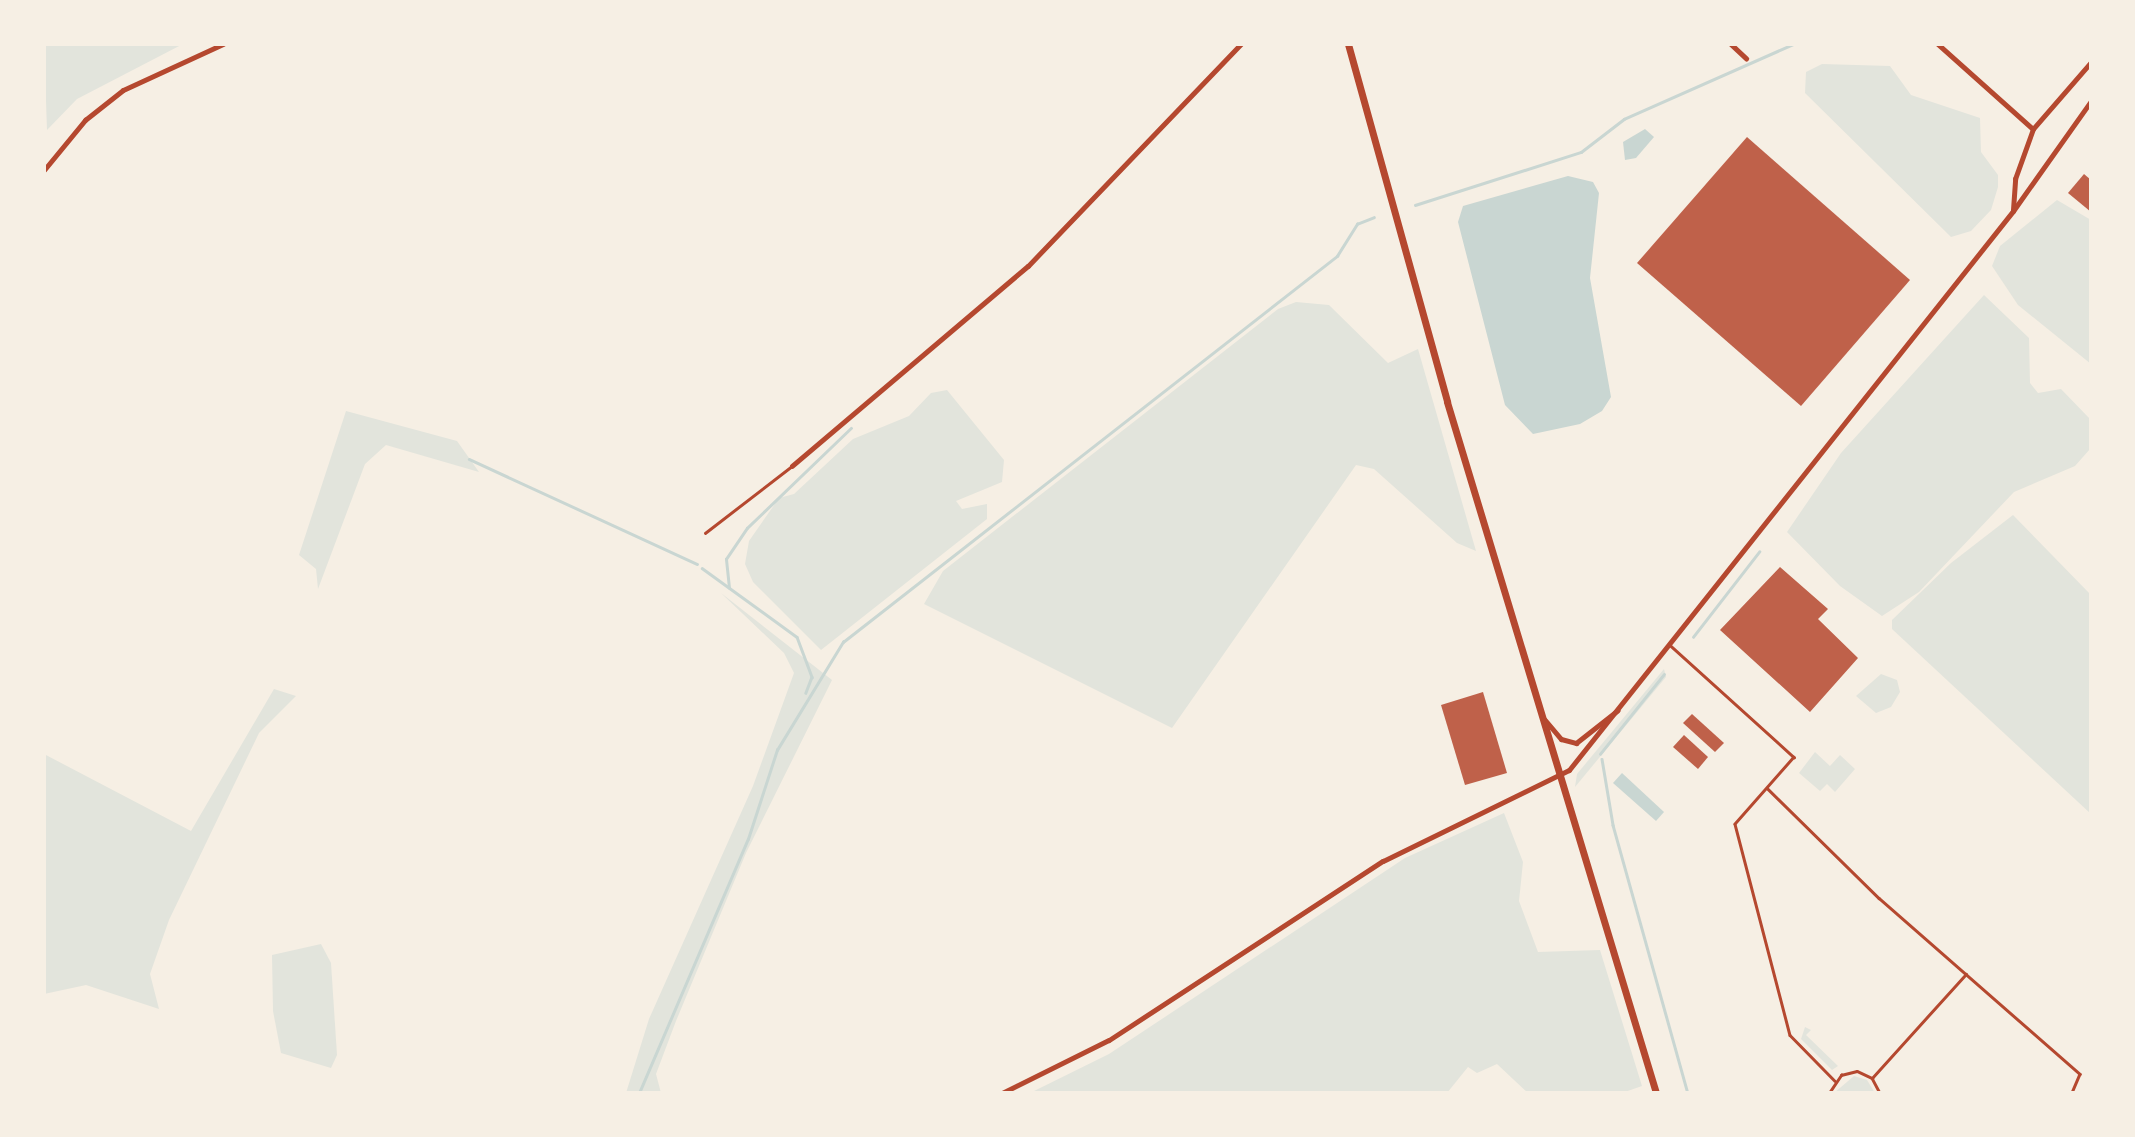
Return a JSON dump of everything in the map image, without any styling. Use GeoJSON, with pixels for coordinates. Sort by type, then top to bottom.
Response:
{"type":"FeatureCollection","features":[{"type":"Feature","properties":{"kind":"main road"},"geometry":{"type":"LineString","coordinates":[[1348,44],[1559,776],[1656,1093]]}},
{"type":"Feature","properties":{"kind":"street"},"geometry":{"type":"LineString","coordinates":[[44,170],[75,130],[123,90],[223,44]]}},
{"type":"Feature","properties":{"kind":"street"},"geometry":{"type":"LineString","coordinates":[[792,466],[1028,266],[1241,44]]}},
{"type":"Feature","properties":{"kind":"street"},"geometry":{"type":"LineString","coordinates":[[1731,44],[1746,58]]}},
{"type":"Feature","properties":{"kind":"street"},"geometry":{"type":"LineString","coordinates":[[1938,44],[2033,129]]}},
{"type":"Feature","properties":{"kind":"street"},"geometry":{"type":"LineString","coordinates":[[2013,211],[2015,179],[2033,129],[2091,62]]}},
{"type":"Feature","properties":{"kind":"street"},"geometry":{"type":"LineString","coordinates":[[1002,1093],[1110,1040],[1383,861],[1559,776],[1621,709],[1671,646],[2013,211],[2091,101]]}},
{"type":"Feature","properties":{"kind":"street"},"geometry":{"type":"LineString","coordinates":[[1540,711],[1557,736],[1576,743],[1621,709]]}},
{"type":"Feature","properties":{"kind":"lane"},"geometry":{"type":"LineString","coordinates":[[705,533],[792,466]]}},
{"type":"Feature","properties":{"kind":"lane"},"geometry":{"type":"LineString","coordinates":[[1671,646],[1794,757],[1735,824],[1790,1035],[1835,1081]]}},
{"type":"Feature","properties":{"kind":"lane"},"geometry":{"type":"LineString","coordinates":[[1767,788],[1879,898],[1968,973],[2080,1074],[2072,1093]]}},
{"type":"Feature","properties":{"kind":"lane"},"geometry":{"type":"LineString","coordinates":[[1872,1078],[1968,973]]}},
{"type":"Feature","properties":{"kind":"lane"},"geometry":{"type":"LineString","coordinates":[[1829,1093],[1835,1081],[1857,1071],[1872,1078],[1880,1093]]}},
{"type":"Feature","properties":{"kind":"shaded area"},"geometry":{"type":"Polygon","coordinates":[[[44,44],[183,44],[77,99],[47,130],[44,44]]]}},
{"type":"Feature","properties":{"kind":"shaded area"},"geometry":{"type":"Polygon","coordinates":[[[1822,64],[1890,66],[1911,95],[1980,118],[1981,152],[1998,175],[1998,187],[1991,210],[1971,231],[1951,237],[1805,93],[1806,72],[1822,64]]]}},
{"type":"Feature","properties":{"kind":"shaded area"},"geometry":{"type":"Polygon","coordinates":[[[1645,129],[1654,137],[1636,158],[1625,160],[1623,142],[1645,129]]]}},
{"type":"Feature","properties":{"kind":"shaded area"},"geometry":{"type":"Polygon","coordinates":[[[1568,176],[1593,182],[1599,193],[1590,278],[1611,397],[1602,411],[1580,424],[1533,434],[1505,405],[1458,222],[1463,206],[1568,176]]]}},
{"type":"Feature","properties":{"kind":"shaded area"},"geometry":{"type":"Polygon","coordinates":[[[2057,200],[2091,220],[2091,364],[2018,305],[1992,266],[2000,246],[2057,200]]]}},
{"type":"Feature","properties":{"kind":"shaded area"},"geometry":{"type":"Polygon","coordinates":[[[1984,295],[2029,338],[2030,383],[2038,393],[2061,389],[2090,419],[2090,449],[2075,466],[2014,492],[1919,592],[1882,616],[1840,586],[1787,532],[1841,453],[1984,295]]]}},
{"type":"Feature","properties":{"kind":"shaded area"},"geometry":{"type":"Polygon","coordinates":[[[1296,302],[1329,305],[1388,363],[1418,349],[1476,551],[1457,543],[1374,469],[1356,465],[1172,728],[924,604],[943,571],[1278,309],[1296,302]]]}},
{"type":"Feature","properties":{"kind":"shaded area"},"geometry":{"type":"Polygon","coordinates":[[[947,390],[1004,460],[1002,482],[956,501],[962,509],[987,504],[987,519],[821,650],[753,582],[745,564],[749,541],[779,498],[794,494],[853,439],[909,416],[931,393],[947,390]]]}},
{"type":"Feature","properties":{"kind":"shaded area"},"geometry":{"type":"Polygon","coordinates":[[[346,411],[457,441],[479,472],[386,445],[365,464],[318,589],[316,569],[299,555],[346,411]]]}},
{"type":"Feature","properties":{"kind":"shaded area"},"geometry":{"type":"Polygon","coordinates":[[[2013,515],[2091,595],[2091,814],[1892,629],[1892,620],[1951,563],[2013,515]]]}},
{"type":"Feature","properties":{"kind":"shaded area"},"geometry":{"type":"Polygon","coordinates":[[[721,593],[832,680],[746,853],[676,1021],[656,1074],[661,1093],[626,1093],[649,1019],[753,786],[794,673],[784,653],[721,593]]]}},
{"type":"Feature","properties":{"kind":"shaded area"},"geometry":{"type":"Polygon","coordinates":[[[1664,669],[1666,677],[1575,787],[1577,774],[1664,669]]]}},
{"type":"Feature","properties":{"kind":"shaded area"},"geometry":{"type":"Polygon","coordinates":[[[1881,674],[1897,680],[1900,692],[1891,707],[1876,713],[1856,696],[1881,674]]]}},
{"type":"Feature","properties":{"kind":"shaded area"},"geometry":{"type":"Polygon","coordinates":[[[274,689],[296,696],[259,733],[169,920],[150,974],[159,1009],[86,985],[44,994],[44,754],[191,831],[274,689]]]}},
{"type":"Feature","properties":{"kind":"shaded area"},"geometry":{"type":"Polygon","coordinates":[[[1815,752],[1830,766],[1840,755],[1855,769],[1835,792],[1827,784],[1820,791],[1799,773],[1815,752]]]}},
{"type":"Feature","properties":{"kind":"shaded area"},"geometry":{"type":"Polygon","coordinates":[[[1622,773],[1664,812],[1656,821],[1613,783],[1622,773]]]}},
{"type":"Feature","properties":{"kind":"shaded area"},"geometry":{"type":"Polygon","coordinates":[[[1504,813],[1523,862],[1519,901],[1538,952],[1600,950],[1642,1086],[1622,1093],[1528,1093],[1497,1064],[1477,1073],[1468,1067],[1447,1093],[1030,1093],[1109,1054],[1405,858],[1504,813]]]}},
{"type":"Feature","properties":{"kind":"shaded area"},"geometry":{"type":"Polygon","coordinates":[[[321,944],[331,963],[337,1055],[331,1068],[281,1053],[273,1011],[272,955],[321,944]]]}},
{"type":"Feature","properties":{"kind":"shaded area"},"geometry":{"type":"Polygon","coordinates":[[[1805,1027],[1811,1030],[1806,1035],[1838,1066],[1832,1070],[1801,1039],[1805,1027]]]}},
{"type":"Feature","properties":{"kind":"shaded area"},"geometry":{"type":"Polygon","coordinates":[[[1854,1076],[1867,1080],[1875,1093],[1834,1093],[1854,1076]]]}},
{"type":"Feature","properties":{"kind":"building"},"geometry":{"type":"Polygon","coordinates":[[[1747,137],[1910,280],[1801,406],[1637,263],[1747,137]]]}},
{"type":"Feature","properties":{"kind":"building"},"geometry":{"type":"Polygon","coordinates":[[[2084,174],[2091,180],[2091,212],[2068,193],[2084,174]]]}},
{"type":"Feature","properties":{"kind":"building"},"geometry":{"type":"Polygon","coordinates":[[[1780,567],[1828,609],[1818,619],[1858,658],[1810,712],[1720,630],[1780,567]]]}},
{"type":"Feature","properties":{"kind":"building"},"geometry":{"type":"Polygon","coordinates":[[[1483,692],[1507,773],[1465,785],[1441,705],[1483,692]]]}},
{"type":"Feature","properties":{"kind":"building"},"geometry":{"type":"Polygon","coordinates":[[[1692,714],[1724,743],[1715,752],[1683,723],[1692,714]]]}},
{"type":"Feature","properties":{"kind":"building"},"geometry":{"type":"Polygon","coordinates":[[[1684,735],[1708,757],[1698,769],[1673,747],[1684,735]]]}},
{"type":"Feature","properties":{"kind":"waterway"},"geometry":{"type":"LineString","coordinates":[[1415,205],[1581,152],[1624,119],[1793,44]]}},
{"type":"Feature","properties":{"kind":"waterway"},"geometry":{"type":"LineString","coordinates":[[639,1093],[748,839],[777,750],[843,642],[1337,256],[1357,224],[1374,217]]}},
{"type":"Feature","properties":{"kind":"waterway"},"geometry":{"type":"LineString","coordinates":[[729,588],[726,559],[747,528],[851,428]]}},
{"type":"Feature","properties":{"kind":"waterway"},"geometry":{"type":"LineString","coordinates":[[469,459],[697,564]]}},
{"type":"Feature","properties":{"kind":"waterway"},"geometry":{"type":"LineString","coordinates":[[1693,637],[1759,552]]}},
{"type":"Feature","properties":{"kind":"waterway"},"geometry":{"type":"LineString","coordinates":[[702,568],[797,637],[812,677],[806,693]]}},
{"type":"Feature","properties":{"kind":"waterway"},"geometry":{"type":"LineString","coordinates":[[1600,754],[1664,674]]}},
{"type":"Feature","properties":{"kind":"waterway"},"geometry":{"type":"LineString","coordinates":[[1602,759],[1613,825],[1688,1093]]}}]}
